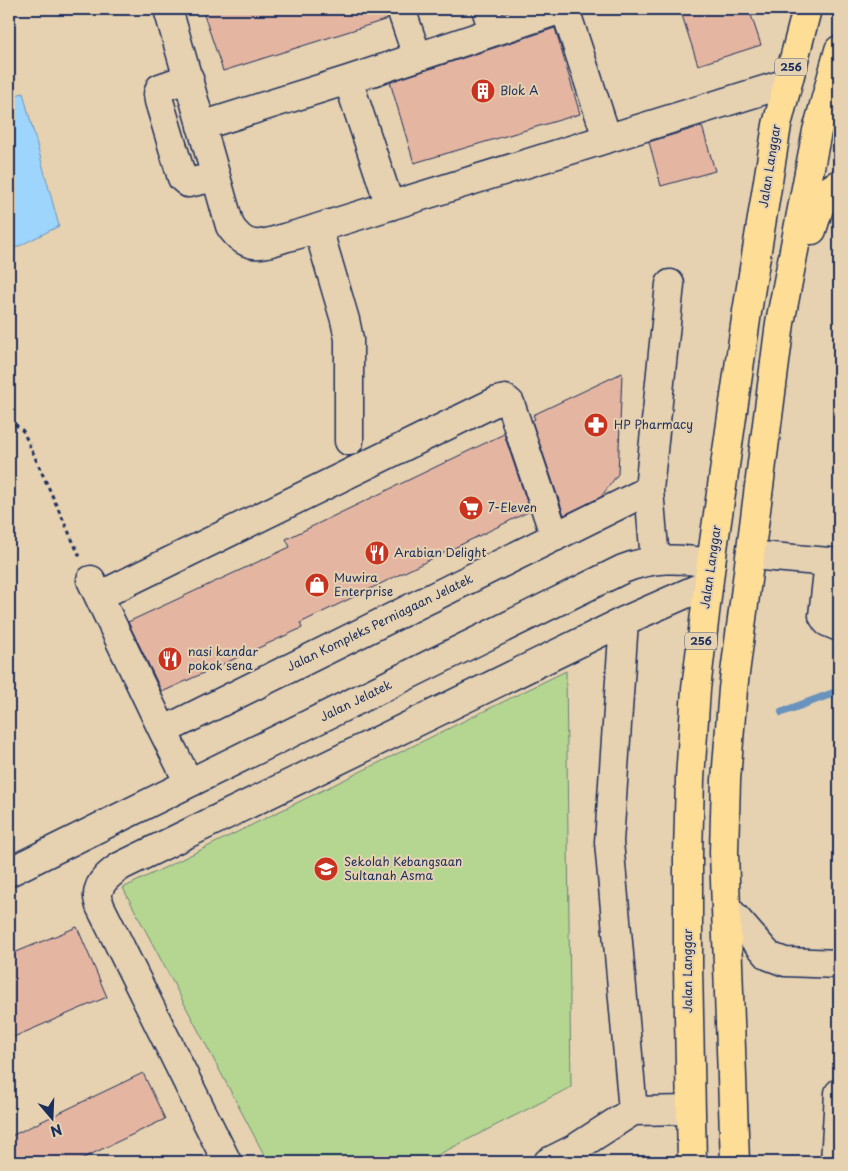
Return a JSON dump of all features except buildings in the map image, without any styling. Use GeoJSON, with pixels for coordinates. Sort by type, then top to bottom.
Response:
{"type":"FeatureCollection","features":[{"type":"Feature","properties":{"kind":"main road","name":"Jalan Langgar"},"geometry":{"type":"LineString","coordinates":[[692,1162],[688,929],[690,780],[696,689],[709,573],[747,312],[777,125],[786,83],[807,9]]}},
{"type":"Feature","properties":{"kind":"main road"},"geometry":{"type":"LineString","coordinates":[[735,1162],[724,852],[726,771],[733,689],[780,323],[817,131],[839,50]]}},
{"type":"Feature","properties":{"kind":"main road"},"geometry":{"type":"LineString","coordinates":[[780,323],[824,196],[839,184]]}},
{"type":"Feature","properties":{"kind":"street"},"geometry":{"type":"LineString","coordinates":[[168,9],[230,226],[237,236],[252,245],[262,245],[786,83]]}},
{"type":"Feature","properties":{"kind":"street"},"geometry":{"type":"LineString","coordinates":[[401,9],[416,56]]}},
{"type":"Feature","properties":{"kind":"street"},"geometry":{"type":"LineString","coordinates":[[202,126],[348,80],[416,56],[489,20],[564,9],[607,138]]}},
{"type":"Feature","properties":{"kind":"street"},"geometry":{"type":"LineString","coordinates":[[189,78],[160,88],[158,94],[159,102],[182,178],[188,183],[215,177]]}},
{"type":"Feature","properties":{"kind":"street"},"geometry":{"type":"LineString","coordinates":[[348,80],[390,206]]}},
{"type":"Feature","properties":{"kind":"street"},"geometry":{"type":"LineString","coordinates":[[318,228],[349,339],[349,441]]}},
{"type":"Feature","properties":{"kind":"street"},"geometry":{"type":"LineString","coordinates":[[655,560],[649,490],[670,284]]}},
{"type":"Feature","properties":{"kind":"street"},"geometry":{"type":"LineString","coordinates":[[189,783],[95,588],[497,401],[505,399],[510,403],[555,537]]}},
{"type":"Feature","properties":{"kind":"street","name":"Jalan Kompleks Perniagaan Jelatek"},"geometry":{"type":"LineString","coordinates":[[163,731],[649,490]]}},
{"type":"Feature","properties":{"kind":"street"},"geometry":{"type":"LineString","coordinates":[[751,555],[834,563],[824,616],[827,622],[839,627]]}},
{"type":"Feature","properties":{"kind":"street","name":"Jalan Jelatek"},"geometry":{"type":"LineString","coordinates":[[9,872],[623,569],[655,560],[689,560],[709,573]]}},
{"type":"Feature","properties":{"kind":"street"},"geometry":{"type":"LineString","coordinates":[[227,1162],[100,906],[98,894],[103,882],[121,866],[624,621],[709,573]]}},
{"type":"Feature","properties":{"kind":"street"},"geometry":{"type":"LineString","coordinates":[[624,621],[609,842],[633,1112]]}},
{"type":"Feature","properties":{"kind":"street"},"geometry":{"type":"LineString","coordinates":[[727,908],[769,956],[784,962],[839,964]]}},
{"type":"Feature","properties":{"kind":"street"},"geometry":{"type":"LineString","coordinates":[[835,1162],[839,1093]]}},
{"type":"Feature","properties":{"kind":"street"},"geometry":{"type":"LineString","coordinates":[[548,1162],[574,1149],[633,1112],[690,1110]]}},
{"type":"Feature","properties":{"kind":"path"},"geometry":{"type":"LineString","coordinates":[[9,419],[23,431],[95,588]]}},
{"type":"Feature","properties":{"kind":"green space","name":"Sekolah Kebangsaan Sultanah Asma"},"geometry":{"type":"Polygon","coordinates":[[[566,671],[571,1087],[424,1162],[268,1162],[123,888],[566,671]]]}},
{"type":"Feature","properties":{"kind":"water"},"geometry":{"type":"Polygon","coordinates":[[[23,93],[59,226],[15,248],[9,236],[9,97],[23,93]]]}},
{"type":"Feature","properties":{"kind":"waterway"},"geometry":{"type":"LineString","coordinates":[[782,712],[839,691]]}},
{"type":"Feature","properties":{"kind":"place","name":"Blok A"},"geometry":{"type":"Point","coordinates":[483,91]}},
{"type":"Feature","properties":{"kind":"place","name":"HP Pharmacy"},"geometry":{"type":"Point","coordinates":[596,425]}},
{"type":"Feature","properties":{"kind":"place","name":"7-Eleven"},"geometry":{"type":"Point","coordinates":[471,508]}},
{"type":"Feature","properties":{"kind":"place","name":"Arabian Delight"},"geometry":{"type":"Point","coordinates":[377,553]}},
{"type":"Feature","properties":{"kind":"place","name":"Muwira Enterprise"},"geometry":{"type":"Point","coordinates":[317,585]}},
{"type":"Feature","properties":{"kind":"place","name":"nasi kandar pokok sena"},"geometry":{"type":"Point","coordinates":[170,659]}},
{"type":"Feature","properties":{"kind":"place","name":"Sekolah Kebangsaan Sultanah Asma"},"geometry":{"type":"Point","coordinates":[326,869]}}]}
